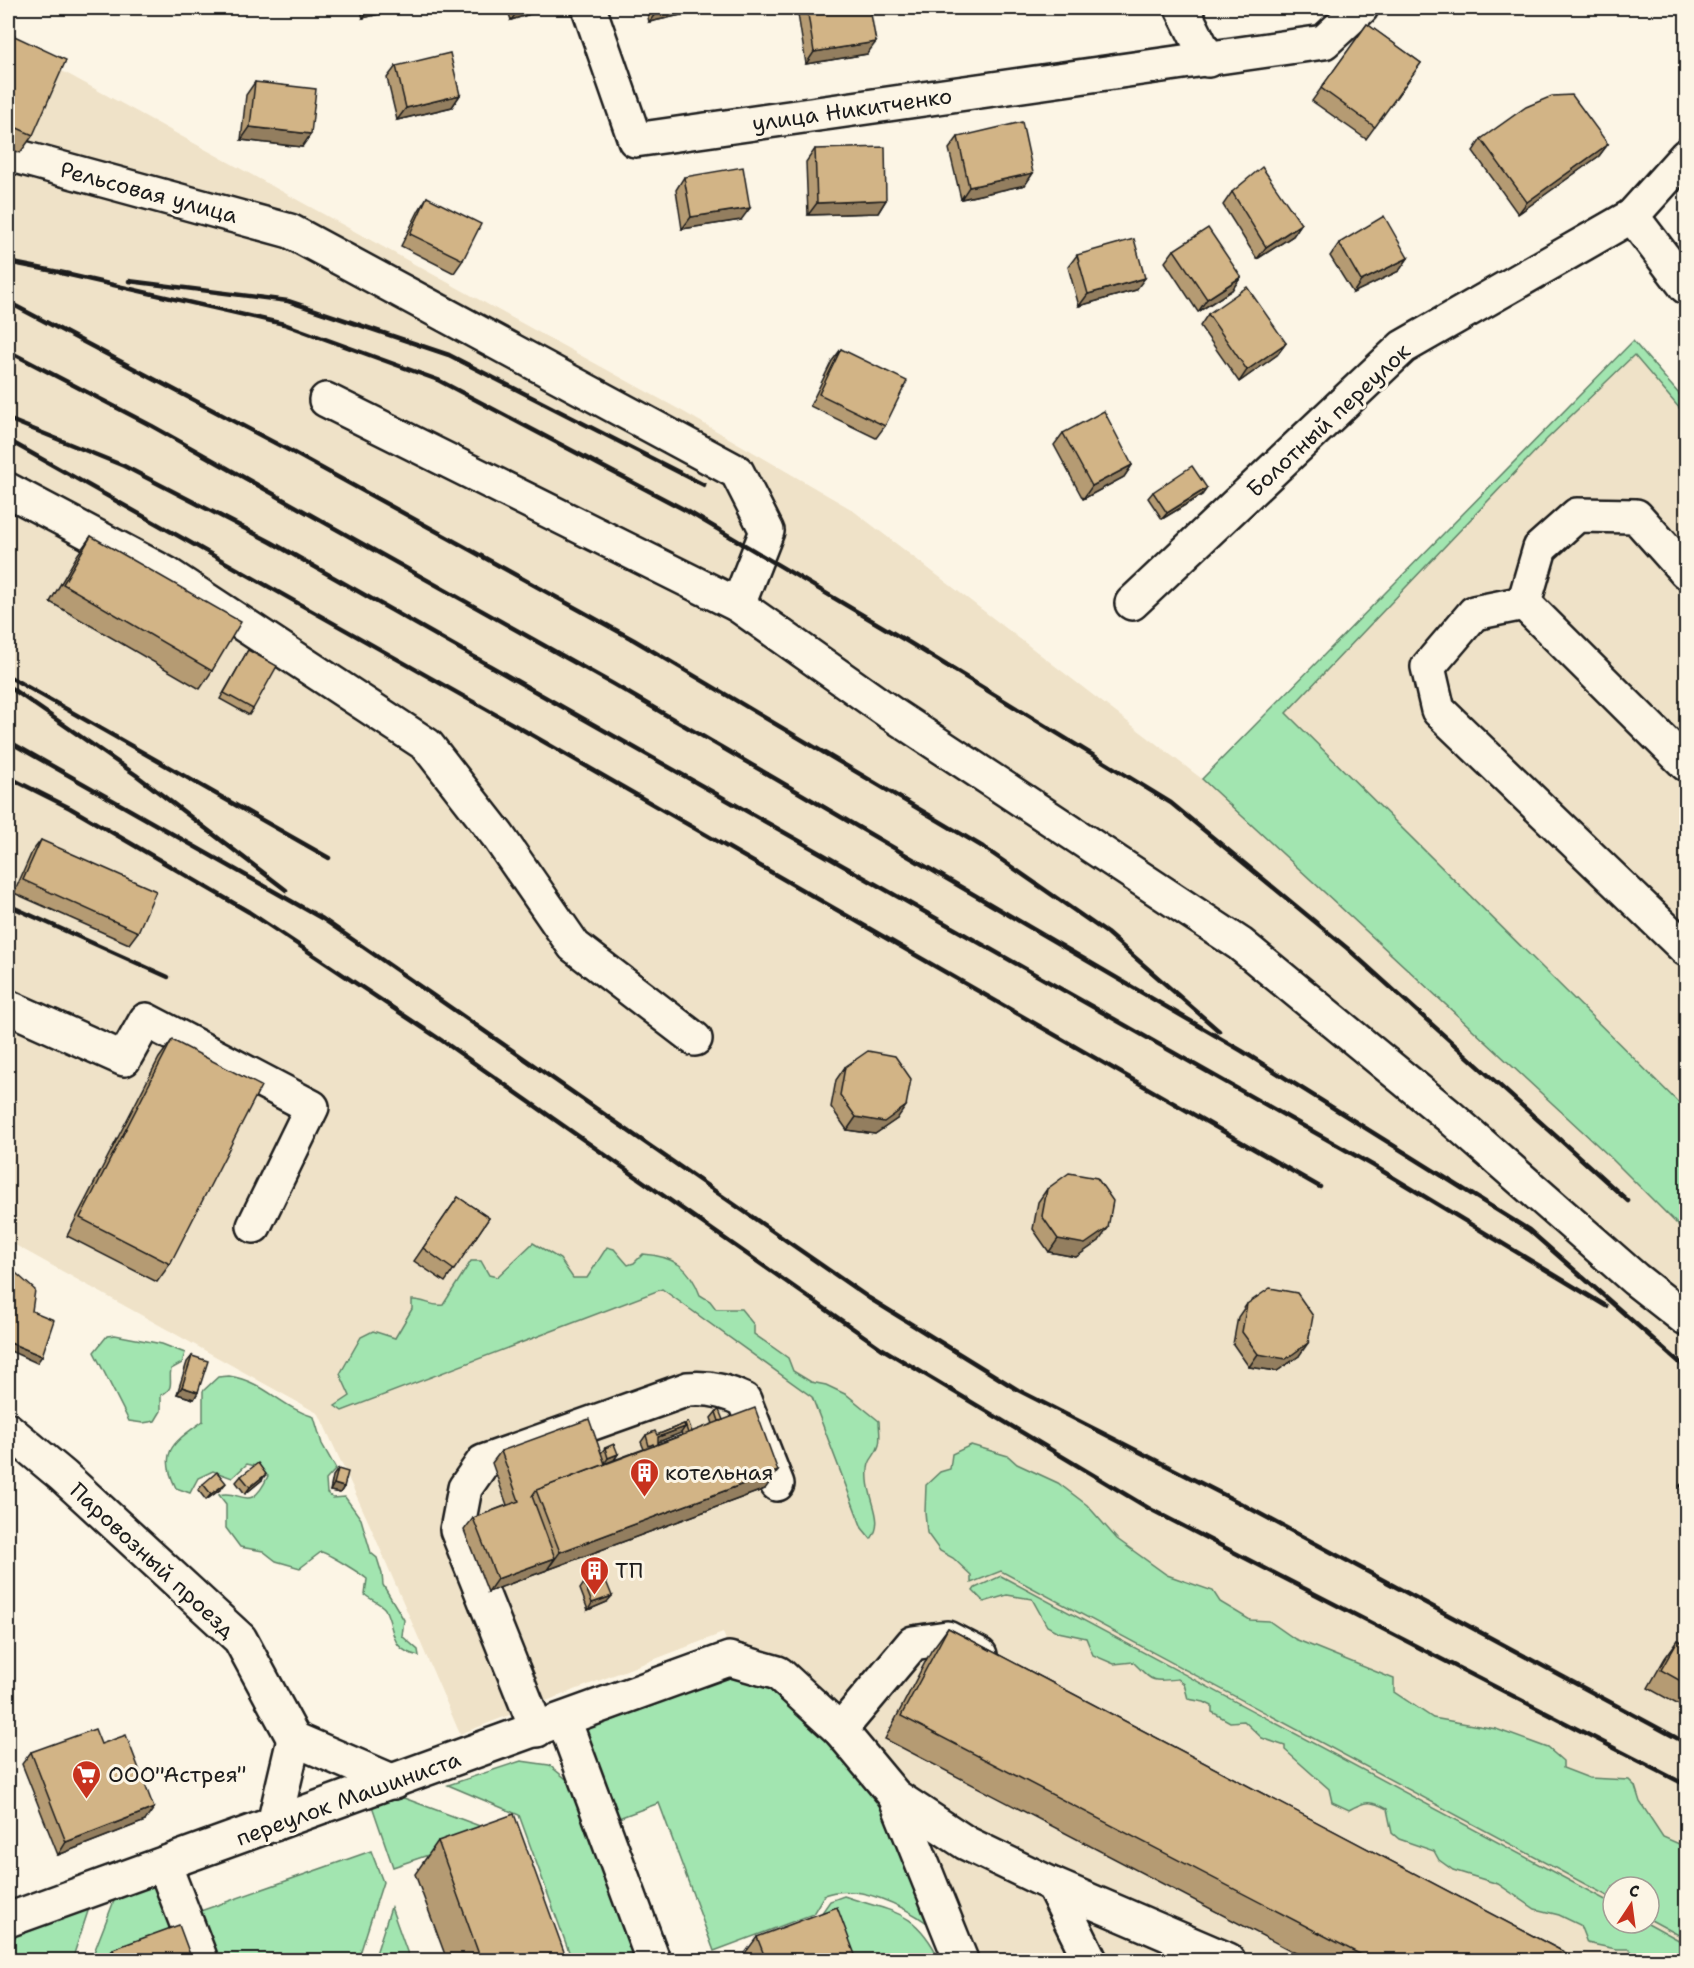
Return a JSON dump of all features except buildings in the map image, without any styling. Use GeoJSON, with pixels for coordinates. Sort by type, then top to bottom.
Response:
{"type":"FeatureCollection","features":[{"type":"Feature","properties":{"kind":"street","name":"улица Никитченко"},"geometry":{"type":"LineString","coordinates":[[589,8],[635,140],[1208,60]]}},
{"type":"Feature","properties":{"kind":"street"},"geometry":{"type":"LineString","coordinates":[[1182,8],[1208,60],[1324,42],[1361,8]]}},
{"type":"Feature","properties":{"kind":"street","name":"Рельсовая улица"},"geometry":{"type":"LineString","coordinates":[[8,154],[290,231],[737,472],[767,531],[738,605]]}},
{"type":"Feature","properties":{"kind":"street","name":"Болотный переулок"},"geometry":{"type":"LineString","coordinates":[[1132,603],[1403,347],[1632,216],[1686,156]]}},
{"type":"Feature","properties":{"kind":"street"},"geometry":{"type":"LineString","coordinates":[[1632,216],[1686,287]]}},
{"type":"Feature","properties":{"kind":"street"},"geometry":{"type":"LineString","coordinates":[[326,400],[738,605],[892,714],[1240,944],[1449,1116],[1635,1279],[1686,1318]]}},
{"type":"Feature","properties":{"kind":"street"},"geometry":{"type":"LineString","coordinates":[[8,490],[167,574],[427,745],[498,836],[574,946],[694,1039]]}},
{"type":"Feature","properties":{"kind":"street"},"geometry":{"type":"LineString","coordinates":[[1524,603],[1540,548],[1577,515],[1636,516],[1686,572]]}},
{"type":"Feature","properties":{"kind":"street"},"geometry":{"type":"LineString","coordinates":[[1524,603],[1686,764]]}},
{"type":"Feature","properties":{"kind":"street"},"geometry":{"type":"LineString","coordinates":[[1524,603],[1474,614],[1428,667],[1438,710],[1686,949]]}},
{"type":"Feature","properties":{"kind":"street"},"geometry":{"type":"LineString","coordinates":[[8,1007],[124,1059],[146,1020],[312,1107],[254,1226]]}},
{"type":"Feature","properties":{"kind":"street"},"geometry":{"type":"LineString","coordinates":[[652,1960],[551,1725],[458,1530],[465,1488],[483,1462],[688,1389],[701,1387],[728,1392],[744,1400],[777,1484]]}},
{"type":"Feature","properties":{"kind":"street","name":"Паровозный проезд"},"geometry":{"type":"LineString","coordinates":[[8,1430],[63,1476],[240,1639],[294,1739]]}},
{"type":"Feature","properties":{"kind":"street"},"geometry":{"type":"LineString","coordinates":[[840,1730],[913,1643],[947,1638],[1011,1671]]}},
{"type":"Feature","properties":{"kind":"street","name":"переулок Машиниста"},"geometry":{"type":"LineString","coordinates":[[8,1920],[729,1659],[778,1673],[840,1730],[895,1796]]}},
{"type":"Feature","properties":{"kind":"street"},"geometry":{"type":"LineString","coordinates":[[274,1824],[294,1739],[394,1782]]}},
{"type":"Feature","properties":{"kind":"street"},"geometry":{"type":"LineString","coordinates":[[895,1796],[966,1844],[1053,1886],[1227,1960]]}},
{"type":"Feature","properties":{"kind":"street"},"geometry":{"type":"LineString","coordinates":[[895,1796],[961,1960]]}},
{"type":"Feature","properties":{"kind":"street"},"geometry":{"type":"LineString","coordinates":[[164,1863],[201,1960]]}},
{"type":"Feature","properties":{"kind":"street"},"geometry":{"type":"LineString","coordinates":[[1053,1886],[1090,1960]]}},
{"type":"Feature","properties":{"kind":"shaded area"},"geometry":{"type":"Polygon","coordinates":[[[8,47],[66,73],[682,411],[851,509],[1202,779],[1607,1154],[1686,1233],[1686,1960],[950,1960],[898,1828],[744,1681],[723,1633],[460,1734],[369,1523],[319,1414],[8,1241],[8,47]]]}},
{"type":"Feature","properties":{"kind":"shaded area"},"geometry":{"type":"Polygon","coordinates":[[[1634,355],[1686,416],[1686,1110],[1285,713],[1547,439],[1634,355]]]}},
{"type":"Feature","properties":{"kind":"green space"},"geometry":{"type":"Polygon","coordinates":[[[1633,341],[1686,402],[1686,416],[1634,355],[1547,439],[1286,713],[1686,1110],[1686,1233],[1607,1154],[1202,779],[1633,341]]]}},
{"type":"Feature","properties":{"kind":"green space"},"geometry":{"type":"Polygon","coordinates":[[[533,1243],[560,1259],[573,1278],[587,1278],[607,1247],[614,1249],[628,1265],[634,1263],[643,1254],[672,1260],[685,1270],[700,1295],[710,1301],[716,1309],[741,1309],[754,1325],[754,1334],[788,1358],[793,1371],[811,1382],[826,1385],[847,1395],[879,1421],[879,1445],[868,1467],[869,1488],[877,1525],[871,1539],[862,1528],[812,1397],[662,1289],[342,1411],[335,1406],[350,1396],[340,1374],[361,1337],[373,1331],[395,1338],[412,1309],[412,1300],[443,1305],[471,1261],[481,1261],[489,1275],[497,1277],[533,1243]]]}},
{"type":"Feature","properties":{"kind":"green space"},"geometry":{"type":"Polygon","coordinates":[[[115,1335],[162,1344],[185,1353],[182,1363],[171,1369],[170,1387],[161,1395],[161,1411],[155,1421],[143,1423],[129,1421],[94,1352],[107,1336],[115,1335]]]}},
{"type":"Feature","properties":{"kind":"green space"},"geometry":{"type":"Polygon","coordinates":[[[229,1376],[253,1383],[292,1408],[314,1417],[322,1444],[336,1469],[326,1480],[327,1493],[333,1498],[345,1497],[361,1519],[371,1553],[377,1558],[383,1585],[404,1620],[402,1636],[418,1650],[419,1656],[402,1649],[394,1638],[385,1609],[365,1595],[367,1579],[344,1564],[321,1552],[300,1568],[276,1561],[263,1551],[240,1547],[226,1528],[226,1504],[219,1495],[250,1498],[256,1495],[268,1476],[255,1466],[247,1464],[232,1478],[213,1471],[198,1478],[190,1493],[176,1488],[168,1464],[172,1448],[177,1441],[203,1421],[203,1391],[218,1377],[229,1376]]]}},
{"type":"Feature","properties":{"kind":"green space"},"geometry":{"type":"Polygon","coordinates":[[[971,1445],[1008,1456],[1017,1464],[1058,1483],[1087,1505],[1117,1539],[1167,1575],[1213,1591],[1220,1602],[1250,1620],[1269,1621],[1295,1639],[1394,1679],[1394,1692],[1433,1718],[1496,1729],[1548,1748],[1563,1761],[1563,1768],[1589,1778],[1629,1780],[1635,1786],[1640,1802],[1663,1837],[1686,1847],[1686,1939],[1661,1925],[1661,1875],[1601,1875],[1601,1893],[1001,1571],[971,1583],[971,1575],[953,1558],[940,1551],[927,1533],[926,1485],[940,1472],[950,1469],[952,1454],[971,1445]]]}},
{"type":"Feature","properties":{"kind":"green space"},"geometry":{"type":"Polygon","coordinates":[[[1001,1576],[1601,1898],[1601,1935],[1661,1935],[1661,1930],[1686,1944],[1686,1960],[1640,1960],[1629,1949],[1616,1949],[1587,1943],[1580,1925],[1559,1915],[1535,1909],[1498,1884],[1453,1870],[1439,1860],[1434,1851],[1399,1839],[1392,1833],[1387,1809],[1368,1803],[1349,1810],[1332,1802],[1329,1789],[1285,1750],[1285,1746],[1262,1738],[1244,1721],[1230,1722],[1212,1712],[1212,1706],[1188,1699],[1184,1684],[1178,1679],[1152,1679],[1133,1662],[1114,1664],[1093,1655],[1086,1638],[1058,1632],[1047,1626],[1032,1599],[1007,1595],[984,1602],[973,1591],[1001,1576]]]}},
{"type":"Feature","properties":{"kind":"green space"},"geometry":{"type":"Polygon","coordinates":[[[737,1672],[772,1685],[828,1736],[882,1801],[930,1925],[906,1910],[879,1898],[851,1892],[837,1892],[824,1895],[813,1914],[714,1951],[659,1803],[608,1822],[576,1732],[737,1672]]]}},
{"type":"Feature","properties":{"kind":"green space"},"geometry":{"type":"Polygon","coordinates":[[[521,1761],[549,1765],[576,1787],[638,1960],[572,1960],[519,1815],[448,1785],[521,1761]]]}},
{"type":"Feature","properties":{"kind":"green space"},"geometry":{"type":"Polygon","coordinates":[[[393,1794],[496,1832],[393,1867],[371,1803],[393,1794]]]}},
{"type":"Feature","properties":{"kind":"green space"},"geometry":{"type":"Polygon","coordinates":[[[371,1851],[383,1882],[358,1960],[209,1960],[192,1914],[371,1851]]]}},
{"type":"Feature","properties":{"kind":"green space"},"geometry":{"type":"Polygon","coordinates":[[[160,1877],[181,1935],[114,1960],[91,1960],[117,1893],[160,1877]]]}},
{"type":"Feature","properties":{"kind":"green space"},"geometry":{"type":"Polygon","coordinates":[[[844,1896],[889,1910],[911,1921],[921,1930],[940,1960],[829,1960],[819,1917],[830,1901],[844,1896]]]}},
{"type":"Feature","properties":{"kind":"green space"},"geometry":{"type":"Polygon","coordinates":[[[92,1899],[72,1960],[8,1960],[8,1930],[92,1899]]]}},
{"type":"Feature","properties":{"kind":"green space"},"geometry":{"type":"Polygon","coordinates":[[[391,1907],[410,1960],[374,1960],[391,1907]]]}},
{"type":"Feature","properties":{"kind":"railway"},"geometry":{"type":"LineString","coordinates":[[8,262],[69,274]]}},
{"type":"Feature","properties":{"kind":"railway"},"geometry":{"type":"LineString","coordinates":[[61,273],[284,324],[438,380],[687,511],[910,643],[1171,803],[1347,948],[1628,1201]]}},
{"type":"Feature","properties":{"kind":"railway"},"geometry":{"type":"LineString","coordinates":[[129,281],[288,301],[449,355],[704,485]]}},
{"type":"Feature","properties":{"kind":"railway"},"geometry":{"type":"LineString","coordinates":[[8,302],[294,453],[634,640],[983,847],[1107,933],[1219,1031]]}},
{"type":"Feature","properties":{"kind":"railway"},"geometry":{"type":"LineString","coordinates":[[8,351],[152,426],[613,684],[1242,1051],[1529,1230],[1686,1368]]}},
{"type":"Feature","properties":{"kind":"railway"},"geometry":{"type":"LineString","coordinates":[[8,419],[124,466],[271,542],[1374,1166],[1606,1306]]}},
{"type":"Feature","properties":{"kind":"railway"},"geometry":{"type":"LineString","coordinates":[[8,440],[525,731],[1320,1187]]}},
{"type":"Feature","properties":{"kind":"railway"},"geometry":{"type":"LineString","coordinates":[[8,676],[329,858]]}},
{"type":"Feature","properties":{"kind":"railway"},"geometry":{"type":"LineString","coordinates":[[8,686],[136,775],[286,890]]}},
{"type":"Feature","properties":{"kind":"railway"},"geometry":{"type":"LineString","coordinates":[[8,741],[323,919],[869,1298],[1018,1390],[1240,1503],[1686,1743]]}},
{"type":"Feature","properties":{"kind":"railway"},"geometry":{"type":"LineString","coordinates":[[8,777],[70,808],[249,912],[444,1042],[881,1348],[1150,1509],[1686,1785]]}},
{"type":"Feature","properties":{"kind":"railway"},"geometry":{"type":"LineString","coordinates":[[8,905],[168,977]]}},
{"type":"Feature","properties":{"kind":"railway"},"geometry":{"type":"LineString","coordinates":[[1681,1486],[1686,1491]]}},
{"type":"Feature","properties":{"kind":"place","name":"котельная"},"geometry":{"type":"Point","coordinates":[644,1498]}},
{"type":"Feature","properties":{"kind":"place","name":"ТП"},"geometry":{"type":"Point","coordinates":[594,1596]}},
{"type":"Feature","properties":{"kind":"place","name":"ООО\"Астрея\""},"geometry":{"type":"Point","coordinates":[87,1800]}}]}
